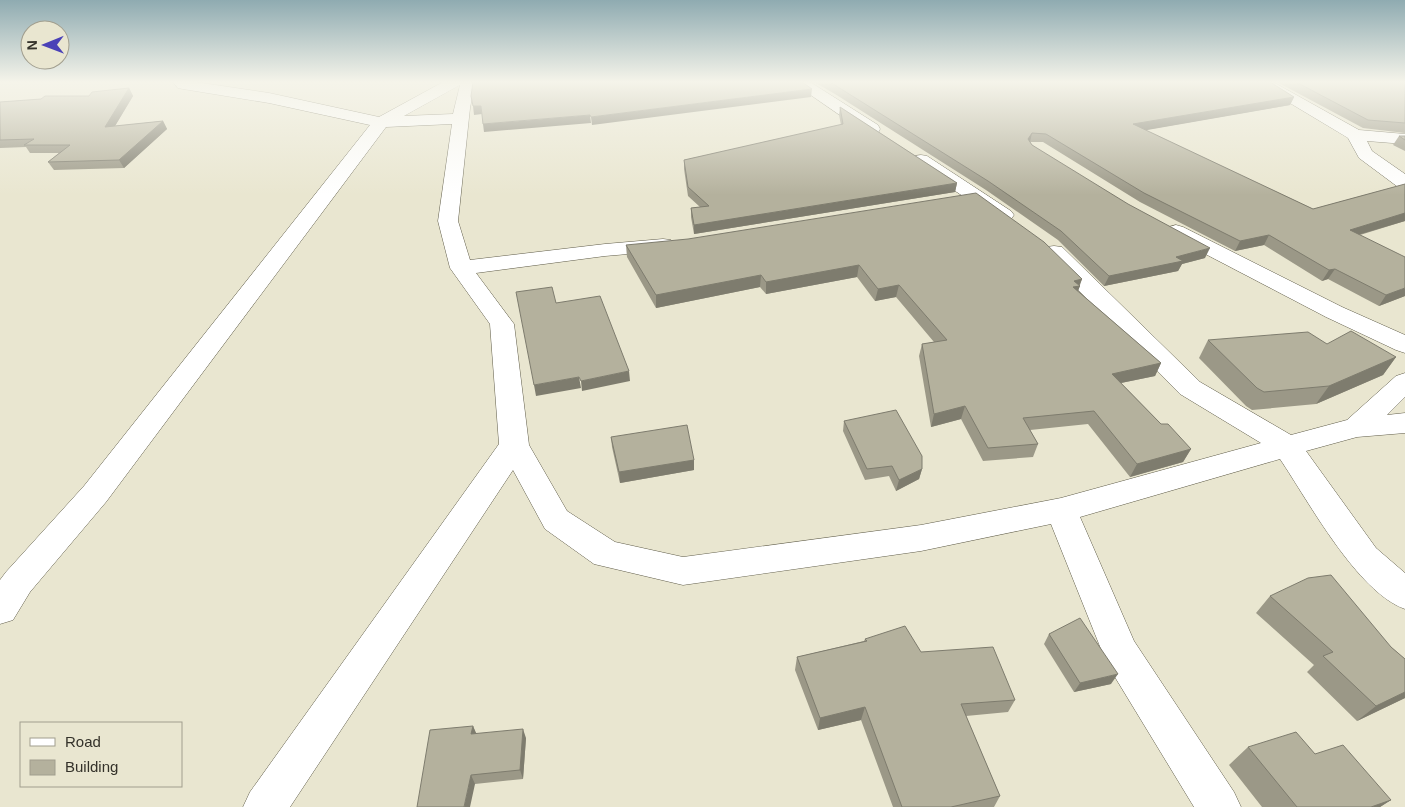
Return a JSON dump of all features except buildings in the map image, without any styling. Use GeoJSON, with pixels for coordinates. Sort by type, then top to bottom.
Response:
{"type":"FeatureCollection","features":[{"type":"Feature","properties":{"kind":"street"},"geometry":{"type":"LineString","coordinates":[[370,120],[381,122],[443,120]]}},
{"type":"Feature","properties":{"kind":"street"},"geometry":{"type":"LineString","coordinates":[[0,609],[18,582],[95,494],[381,122],[385,120]]}},
{"type":"Feature","properties":{"kind":"street"},"geometry":{"type":"LineString","coordinates":[[461,120],[448,221],[461,268],[502,324],[514,446],[556,520],[606,554],[683,571],[921,538],[1061,510],[1357,427],[1405,423]]}},
{"type":"Feature","properties":{"kind":"street"},"geometry":{"type":"LineString","coordinates":[[858,120],[978,196],[1049,247],[1190,388],[1287,446],[1364,558],[1405,594]]}},
{"type":"Feature","properties":{"kind":"street"},"geometry":{"type":"LineString","coordinates":[[1327,120],[1355,136],[1405,139]]}},
{"type":"Feature","properties":{"kind":"street"},"geometry":{"type":"LineString","coordinates":[[1355,136],[1365,154],[1405,183]]}},
{"type":"Feature","properties":{"kind":"street"},"geometry":{"type":"LineString","coordinates":[[949,201],[978,196]]}},
{"type":"Feature","properties":{"kind":"street"},"geometry":{"type":"LineString","coordinates":[[1158,222],[1405,345]]}},
{"type":"Feature","properties":{"kind":"street"},"geometry":{"type":"LineString","coordinates":[[461,268],[678,243]]}},
{"type":"Feature","properties":{"kind":"street"},"geometry":{"type":"LineString","coordinates":[[1357,427],[1405,382]]}},
{"type":"Feature","properties":{"kind":"street"},"geometry":{"type":"LineString","coordinates":[[265,807],[514,446]]}},
{"type":"Feature","properties":{"kind":"street"},"geometry":{"type":"LineString","coordinates":[[1061,510],[1120,652],[1219,807]]}}]}
